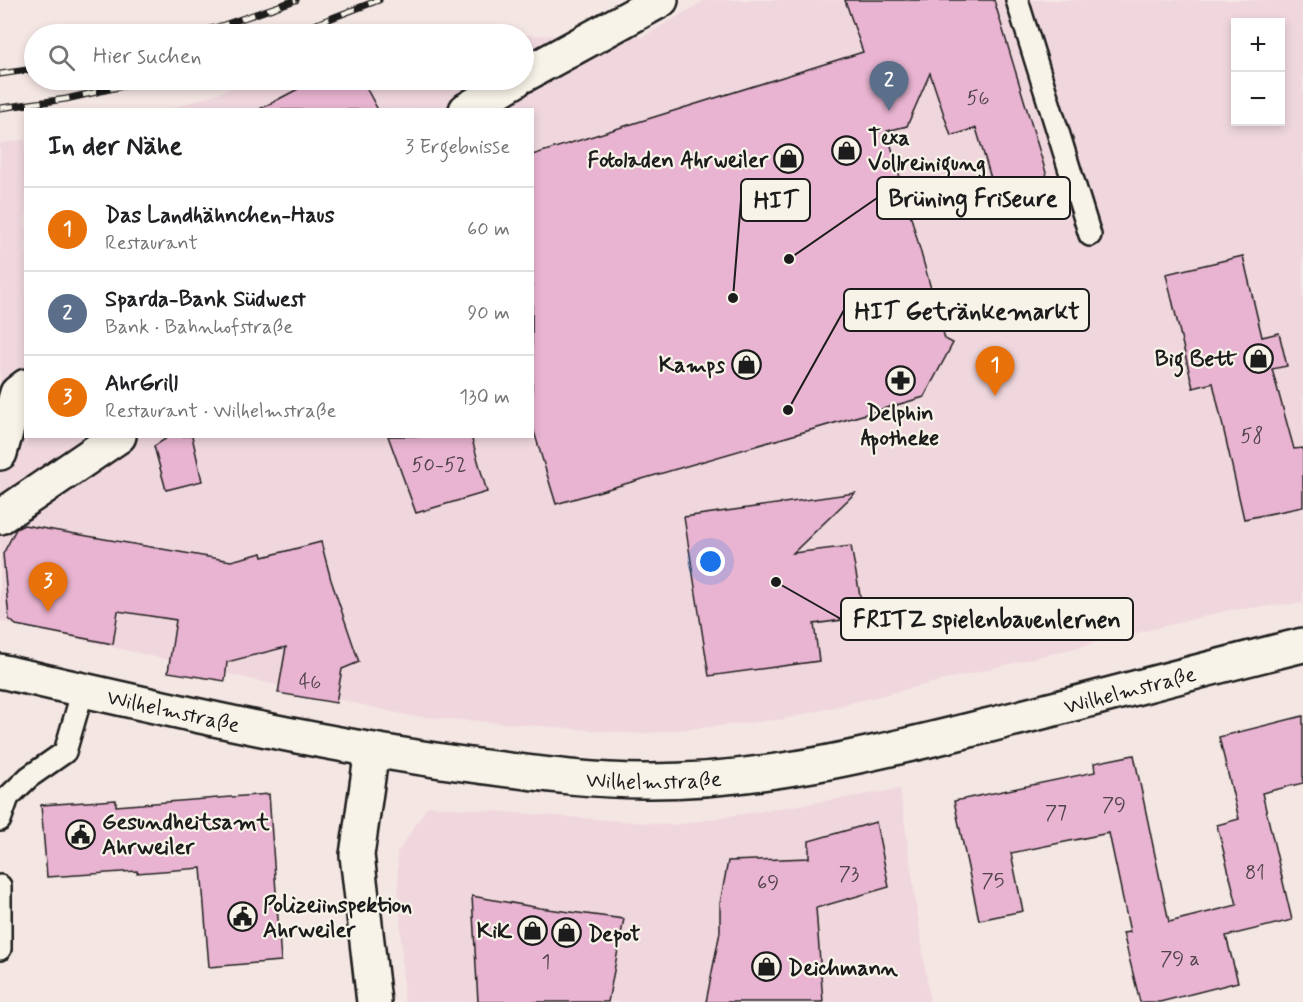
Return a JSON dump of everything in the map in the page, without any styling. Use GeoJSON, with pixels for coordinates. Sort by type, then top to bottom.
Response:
{"type":"FeatureCollection","features":[{"type":"Feature","properties":{"kind":"main road"},"geometry":{"type":"LineString","coordinates":[[534,70],[661,0]]}},
{"type":"Feature","properties":{"kind":"main road"},"geometry":{"type":"LineString","coordinates":[[469,108],[499,90]]}},
{"type":"Feature","properties":{"kind":"main road"},"geometry":{"type":"LineString","coordinates":[[0,453],[17,393],[24,388]]}},
{"type":"Feature","properties":{"kind":"main road"},"geometry":{"type":"LineString","coordinates":[[0,517],[116,438]]}},
{"type":"Feature","properties":{"kind":"main road","name":"Wilhelmstraße"},"geometry":{"type":"LineString","coordinates":[[0,671],[187,713],[372,750],[548,775],[642,782],[793,770],[926,741],[1303,645]]}},
{"type":"Feature","properties":{"kind":"main road"},"geometry":{"type":"LineString","coordinates":[[372,750],[357,855],[374,1002]]}},
{"type":"Feature","properties":{"kind":"lane"},"geometry":{"type":"LineString","coordinates":[[1017,0],[1090,235]]}},
{"type":"Feature","properties":{"kind":"lane"},"geometry":{"type":"LineString","coordinates":[[0,820],[8,797],[29,777],[65,752],[82,690]]}},
{"type":"Feature","properties":{"kind":"lane"},"geometry":{"type":"LineString","coordinates":[[0,886],[0,949]]}},
{"type":"Feature","properties":{"kind":"shaded area"},"geometry":{"type":"Polygon","coordinates":[[[705,0],[1303,0],[1303,603],[1230,610],[785,719],[640,734],[410,716],[0,621],[0,143],[24,140],[24,438],[534,438],[534,108],[174,108],[227,90],[534,90],[534,35],[643,37],[705,0]]]}},
{"type":"Feature","properties":{"kind":"shaded area"},"geometry":{"type":"Polygon","coordinates":[[[900,789],[930,1002],[404,1002],[397,853],[428,806],[674,825],[900,789]]]}},
{"type":"Feature","properties":{"kind":"building"},"geometry":{"type":"Polygon","coordinates":[[[845,0],[994,0],[1053,196],[1001,212],[976,128],[951,136],[930,73],[907,126],[887,131],[945,339],[953,343],[924,397],[556,504],[534,432],[534,154],[863,52],[845,0]]]}},
{"type":"Feature","properties":{"kind":"building"},"geometry":{"type":"Polygon","coordinates":[[[296,90],[367,90],[377,108],[262,108],[296,90]]]}},
{"type":"Feature","properties":{"kind":"building"},"geometry":{"type":"Polygon","coordinates":[[[1243,256],[1262,337],[1279,333],[1287,366],[1272,369],[1294,449],[1303,448],[1303,507],[1244,519],[1213,383],[1193,388],[1166,274],[1243,256]]]}},
{"type":"Feature","properties":{"kind":"building"},"geometry":{"type":"Polygon","coordinates":[[[167,438],[192,438],[202,481],[166,490],[154,446],[167,438]]]}},
{"type":"Feature","properties":{"kind":"building"},"geometry":{"type":"Polygon","coordinates":[[[389,438],[472,438],[487,492],[416,513],[389,438]]]}},
{"type":"Feature","properties":{"kind":"building"},"geometry":{"type":"Polygon","coordinates":[[[855,493],[793,553],[851,546],[864,617],[814,624],[819,661],[709,676],[684,517],[855,493]]]}},
{"type":"Feature","properties":{"kind":"building"},"geometry":{"type":"Polygon","coordinates":[[[24,525],[231,561],[262,553],[263,557],[321,542],[331,580],[359,662],[342,669],[336,703],[278,693],[286,647],[227,662],[225,681],[168,672],[176,620],[118,611],[113,644],[16,625],[9,619],[3,554],[16,529],[24,525]]]}},
{"type":"Feature","properties":{"kind":"building"},"geometry":{"type":"Polygon","coordinates":[[[1303,716],[1303,783],[1262,793],[1292,920],[1226,936],[1238,982],[1160,1002],[1140,1002],[1123,933],[1130,932],[1109,833],[1011,853],[1023,911],[979,920],[954,801],[1095,772],[1094,763],[1134,755],[1169,922],[1237,905],[1217,825],[1239,819],[1219,737],[1303,716]]]}},
{"type":"Feature","properties":{"kind":"building","name":"Polizeiinspektion Ahrweiler"},"geometry":{"type":"Polygon","coordinates":[[[269,794],[281,961],[209,967],[201,868],[47,877],[41,805],[116,800],[116,806],[269,794]]]}},
{"type":"Feature","properties":{"kind":"building"},"geometry":{"type":"Polygon","coordinates":[[[876,822],[889,887],[816,908],[823,1002],[706,1002],[720,932],[720,903],[728,861],[809,858],[809,841],[876,822]]]}},
{"type":"Feature","properties":{"kind":"building"},"geometry":{"type":"Polygon","coordinates":[[[472,896],[624,919],[608,1002],[478,1002],[472,896]]]}},
{"type":"Feature","properties":{"kind":"railway"},"geometry":{"type":"LineString","coordinates":[[227,24],[296,0]]}},
{"type":"Feature","properties":{"kind":"railway"},"geometry":{"type":"LineString","coordinates":[[316,24],[379,0]]}},
{"type":"Feature","properties":{"kind":"railway"},"geometry":{"type":"LineString","coordinates":[[0,74],[24,70]]}},
{"type":"Feature","properties":{"kind":"railway"},"geometry":{"type":"LineString","coordinates":[[0,108],[66,99],[105,90]]}},
{"type":"Feature","properties":{"kind":"place","name":"Sparda-Bank Südwest"},"geometry":{"type":"Point","coordinates":[889,111]}},
{"type":"Feature","properties":{"kind":"place","name":"Texa Vollreinigung"},"geometry":{"type":"Point","coordinates":[847,150]}},
{"type":"Feature","properties":{"kind":"place","name":"Fotoladen Ahrweiler"},"geometry":{"type":"Point","coordinates":[789,159]}},
{"type":"Feature","properties":{"kind":"place","name":"Brüning Friseure"},"geometry":{"type":"Point","coordinates":[789,259]}},
{"type":"Feature","properties":{"kind":"place","name":"HIT"},"geometry":{"type":"Point","coordinates":[733,298]}},
{"type":"Feature","properties":{"kind":"place","name":"Big Bett"},"geometry":{"type":"Point","coordinates":[1258,358]}},
{"type":"Feature","properties":{"kind":"place","name":"Kamps"},"geometry":{"type":"Point","coordinates":[746,364]}},
{"type":"Feature","properties":{"kind":"place","name":"Delphin Apotheke"},"geometry":{"type":"Point","coordinates":[900,380]}},
{"type":"Feature","properties":{"kind":"place","name":"Das Landhähnchen-Haus"},"geometry":{"type":"Point","coordinates":[995,396]}},
{"type":"Feature","properties":{"kind":"place","name":"HIT Getränkemarkt"},"geometry":{"type":"Point","coordinates":[788,410]}},
{"type":"Feature","properties":{"kind":"place","name":"FRITZ spielenbauenlernen"},"geometry":{"type":"Point","coordinates":[776,582]}},
{"type":"Feature","properties":{"kind":"place","name":"AhrGrill"},"geometry":{"type":"Point","coordinates":[48,612]}},
{"type":"Feature","properties":{"kind":"place","name":"Gesundheitsamt Ahrweiler"},"geometry":{"type":"Point","coordinates":[81,834]}},
{"type":"Feature","properties":{"kind":"place","name":"Polizeiinspektion Ahrweiler"},"geometry":{"type":"Point","coordinates":[242,917]}},
{"type":"Feature","properties":{"kind":"place","name":"KiK"},"geometry":{"type":"Point","coordinates":[533,930]}},
{"type":"Feature","properties":{"kind":"place","name":"Depot"},"geometry":{"type":"Point","coordinates":[567,933]}},
{"type":"Feature","properties":{"kind":"place","name":"Deichmann"},"geometry":{"type":"Point","coordinates":[767,967]}}]}
